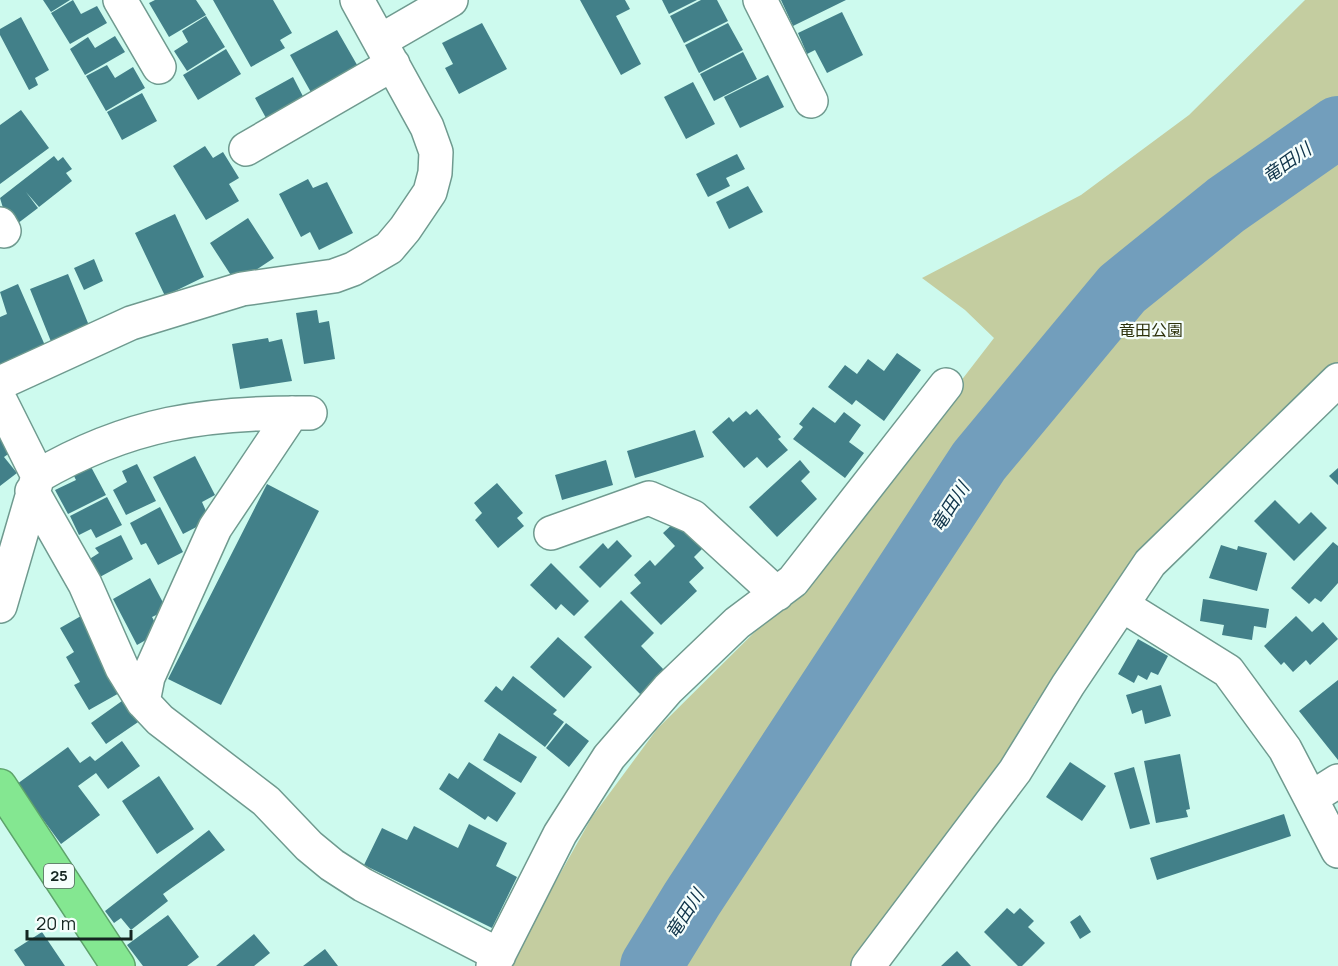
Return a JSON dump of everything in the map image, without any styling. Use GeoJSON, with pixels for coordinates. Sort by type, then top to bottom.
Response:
{"type":"FeatureCollection","features":[{"type":"Feature","properties":{"kind":"highway","name":"25"},"geometry":{"type":"LineString","coordinates":[[0,786],[118,966]]}},
{"type":"Feature","properties":{"kind":"street"},"geometry":{"type":"LineString","coordinates":[[120,0],[159,67]]}},
{"type":"Feature","properties":{"kind":"street"},"geometry":{"type":"LineString","coordinates":[[0,383],[130,323],[243,290],[334,276],[353,269],[389,248],[430,192],[435,173],[436,152],[427,127],[357,0]]}},
{"type":"Feature","properties":{"kind":"street"},"geometry":{"type":"LineString","coordinates":[[246,149],[386,52],[451,0]]}},
{"type":"Feature","properties":{"kind":"street"},"geometry":{"type":"LineString","coordinates":[[760,0],[811,101]]}},
{"type":"Feature","properties":{"kind":"street"},"geometry":{"type":"LineString","coordinates":[[868,966],[1015,771],[1150,563],[1338,380]]}},
{"type":"Feature","properties":{"kind":"street"},"geometry":{"type":"LineString","coordinates":[[0,400],[35,483],[85,584],[122,668],[143,702],[193,747],[266,801],[309,846],[332,865],[496,960],[560,834],[609,757],[668,689],[737,622],[793,581],[946,385]]}},
{"type":"Feature","properties":{"kind":"street"},"geometry":{"type":"LineString","coordinates":[[0,606],[35,483],[77,453],[136,430],[209,416],[303,413],[215,528],[148,676],[143,702]]}},
{"type":"Feature","properties":{"kind":"street"},"geometry":{"type":"LineString","coordinates":[[551,533],[649,498],[693,517],[777,594]]}},
{"type":"Feature","properties":{"kind":"street"},"geometry":{"type":"LineString","coordinates":[[1122,605],[1228,671],[1285,749],[1324,789],[1338,851]]}},
{"type":"Feature","properties":{"kind":"green space","name":"竜田公園"},"geometry":{"type":"Polygon","coordinates":[[[1305,0],[1338,0],[1338,364],[1196,497],[1153,544],[1035,704],[983,793],[855,966],[508,966],[592,817],[657,729],[809,578],[994,338],[965,310],[922,278],[1081,195],[1189,115],[1305,0]]]}},
{"type":"Feature","properties":{"kind":"building"},"geometry":{"type":"Polygon","coordinates":[[[43,0],[70,0],[51,12],[43,0]]]}},
{"type":"Feature","properties":{"kind":"building"},"geometry":{"type":"Polygon","coordinates":[[[73,0],[81,14],[97,6],[107,23],[70,44],[51,13],[73,0]]]}},
{"type":"Feature","properties":{"kind":"building"},"geometry":{"type":"Polygon","coordinates":[[[155,0],[196,0],[206,15],[169,37],[149,3],[155,0]]]}},
{"type":"Feature","properties":{"kind":"building"},"geometry":{"type":"Polygon","coordinates":[[[213,0],[273,0],[292,33],[280,40],[285,48],[251,67],[213,0]]]}},
{"type":"Feature","properties":{"kind":"building"},"geometry":{"type":"Polygon","coordinates":[[[580,0],[625,0],[630,9],[616,16],[641,64],[621,75],[580,0]]]}},
{"type":"Feature","properties":{"kind":"building"},"geometry":{"type":"Polygon","coordinates":[[[662,0],[697,0],[669,14],[662,0]]]}},
{"type":"Feature","properties":{"kind":"building"},"geometry":{"type":"Polygon","coordinates":[[[701,0],[717,0],[728,21],[684,43],[670,16],[701,0]]]}},
{"type":"Feature","properties":{"kind":"building"},"geometry":{"type":"Polygon","coordinates":[[[781,0],[846,0],[793,26],[781,0]]]}},
{"type":"Feature","properties":{"kind":"building"},"geometry":{"type":"Polygon","coordinates":[[[842,12],[863,55],[827,73],[815,50],[807,54],[798,33],[842,12]]]}},
{"type":"Feature","properties":{"kind":"building"},"geometry":{"type":"Polygon","coordinates":[[[206,16],[225,47],[187,71],[174,51],[188,42],[182,31],[206,16]]]}},
{"type":"Feature","properties":{"kind":"building"},"geometry":{"type":"Polygon","coordinates":[[[21,17],[49,70],[35,78],[38,85],[29,90],[0,35],[0,29],[21,17]]]}},
{"type":"Feature","properties":{"kind":"building"},"geometry":{"type":"Polygon","coordinates":[[[482,23],[507,69],[459,94],[445,68],[453,64],[442,43],[482,23]]]}},
{"type":"Feature","properties":{"kind":"building"},"geometry":{"type":"Polygon","coordinates":[[[728,23],[743,50],[699,73],[685,45],[728,23]]]}},
{"type":"Feature","properties":{"kind":"building"},"geometry":{"type":"Polygon","coordinates":[[[337,30],[364,77],[317,103],[290,55],[337,30]]]}},
{"type":"Feature","properties":{"kind":"building"},"geometry":{"type":"Polygon","coordinates":[[[115,36],[125,52],[85,75],[70,49],[88,37],[95,48],[115,36]]]}},
{"type":"Feature","properties":{"kind":"building"},"geometry":{"type":"Polygon","coordinates":[[[226,49],[241,74],[198,100],[183,75],[226,49]]]}},
{"type":"Feature","properties":{"kind":"building"},"geometry":{"type":"Polygon","coordinates":[[[743,52],[757,79],[714,101],[700,74],[743,52]]]}},
{"type":"Feature","properties":{"kind":"building"},"geometry":{"type":"Polygon","coordinates":[[[107,65],[115,78],[133,67],[145,88],[106,111],[86,76],[107,65]]]}},
{"type":"Feature","properties":{"kind":"building"},"geometry":{"type":"Polygon","coordinates":[[[768,75],[784,107],[740,128],[724,97],[768,75]]]}},
{"type":"Feature","properties":{"kind":"building"},"geometry":{"type":"Polygon","coordinates":[[[293,77],[308,106],[271,127],[255,98],[293,77]]]}},
{"type":"Feature","properties":{"kind":"building"},"geometry":{"type":"Polygon","coordinates":[[[693,82],[715,124],[686,139],[664,97],[693,82]]]}},
{"type":"Feature","properties":{"kind":"building"},"geometry":{"type":"Polygon","coordinates":[[[142,93],[157,121],[122,140],[107,112],[142,93]]]}},
{"type":"Feature","properties":{"kind":"building"},"geometry":{"type":"Polygon","coordinates":[[[21,110],[49,148],[0,184],[0,125],[21,110]]]}},
{"type":"Feature","properties":{"kind":"building"},"geometry":{"type":"Polygon","coordinates":[[[205,146],[213,158],[223,152],[239,178],[229,184],[239,201],[206,220],[173,166],[205,146]]]}},
{"type":"Feature","properties":{"kind":"building"},"geometry":{"type":"Polygon","coordinates":[[[737,154],[745,169],[726,178],[730,186],[708,197],[696,174],[737,154]]]}},
{"type":"Feature","properties":{"kind":"building"},"geometry":{"type":"Polygon","coordinates":[[[54,156],[58,161],[63,157],[72,169],[66,173],[72,181],[39,207],[26,192],[38,208],[9,230],[0,210],[3,208],[0,198],[54,156]]]}},
{"type":"Feature","properties":{"kind":"building"},"geometry":{"type":"Polygon","coordinates":[[[308,179],[313,188],[327,182],[353,233],[319,250],[310,232],[301,237],[279,194],[308,179]]]}},
{"type":"Feature","properties":{"kind":"building"},"geometry":{"type":"Polygon","coordinates":[[[748,186],[763,212],[729,229],[716,202],[748,186]]]}},
{"type":"Feature","properties":{"kind":"building"},"geometry":{"type":"Polygon","coordinates":[[[175,214],[204,277],[165,296],[135,233],[175,214]]]}},
{"type":"Feature","properties":{"kind":"building"},"geometry":{"type":"Polygon","coordinates":[[[248,218],[274,258],[236,283],[210,243],[248,218]]]}},
{"type":"Feature","properties":{"kind":"building"},"geometry":{"type":"Polygon","coordinates":[[[94,259],[103,281],[84,290],[74,268],[94,259]]]}},
{"type":"Feature","properties":{"kind":"building"},"geometry":{"type":"Polygon","coordinates":[[[68,274],[90,328],[52,344],[30,289],[68,274]]]}},
{"type":"Feature","properties":{"kind":"building"},"geometry":{"type":"Polygon","coordinates":[[[18,284],[47,350],[0,371],[0,317],[7,314],[0,292],[18,284]]]}},
{"type":"Feature","properties":{"kind":"building"},"geometry":{"type":"Polygon","coordinates":[[[317,310],[319,323],[329,321],[335,359],[304,364],[296,313],[317,310]]]}},
{"type":"Feature","properties":{"kind":"building"},"geometry":{"type":"Polygon","coordinates":[[[268,338],[269,342],[282,339],[292,381],[240,389],[232,344],[268,338]]]}},
{"type":"Feature","properties":{"kind":"building"},"geometry":{"type":"Polygon","coordinates":[[[897,353],[921,370],[884,421],[856,400],[852,405],[828,387],[845,365],[857,374],[868,359],[884,371],[897,353]]]}},
{"type":"Feature","properties":{"kind":"building"},"geometry":{"type":"Polygon","coordinates":[[[813,407],[835,423],[844,412],[861,425],[849,442],[864,453],[845,478],[793,439],[803,427],[799,424],[813,407]]]}},
{"type":"Feature","properties":{"kind":"building"},"geometry":{"type":"Polygon","coordinates":[[[757,409],[781,437],[778,439],[788,450],[767,468],[757,457],[744,468],[712,432],[729,417],[733,422],[746,411],[750,415],[757,409]]]}},
{"type":"Feature","properties":{"kind":"building"},"geometry":{"type":"Polygon","coordinates":[[[695,430],[704,457],[635,478],[627,451],[695,430]]]}},
{"type":"Feature","properties":{"kind":"building"},"geometry":{"type":"Polygon","coordinates":[[[0,431],[14,450],[4,457],[17,473],[0,486],[0,431]]]}},
{"type":"Feature","properties":{"kind":"building"},"geometry":{"type":"Polygon","coordinates":[[[195,456],[215,495],[202,502],[210,520],[183,534],[153,477],[195,456]]]}},
{"type":"Feature","properties":{"kind":"building"},"geometry":{"type":"Polygon","coordinates":[[[606,460],[613,485],[562,500],[555,475],[606,460]]]}},
{"type":"Feature","properties":{"kind":"building"},"geometry":{"type":"Polygon","coordinates":[[[800,460],[810,472],[801,481],[817,499],[777,537],[749,507],[800,460]]]}},
{"type":"Feature","properties":{"kind":"building"},"geometry":{"type":"Polygon","coordinates":[[[137,464],[156,501],[126,515],[113,490],[127,482],[122,471],[137,464]]]}},
{"type":"Feature","properties":{"kind":"building"},"geometry":{"type":"Polygon","coordinates":[[[90,465],[106,495],[68,514],[55,490],[76,480],[73,474],[90,465]]]}},
{"type":"Feature","properties":{"kind":"building"},"geometry":{"type":"Polygon","coordinates":[[[1338,468],[1338,485],[1329,476],[1338,468]]]}},
{"type":"Feature","properties":{"kind":"building"},"geometry":{"type":"Polygon","coordinates":[[[497,483],[523,513],[517,518],[524,526],[498,548],[475,520],[482,513],[474,503],[497,483]]]}},
{"type":"Feature","properties":{"kind":"building"},"geometry":{"type":"Polygon","coordinates":[[[267,484],[319,511],[221,705],[168,679],[267,484]]]}},
{"type":"Feature","properties":{"kind":"building"},"geometry":{"type":"Polygon","coordinates":[[[107,497],[122,525],[96,538],[91,529],[79,535],[70,516],[107,497]]]}},
{"type":"Feature","properties":{"kind":"building"},"geometry":{"type":"Polygon","coordinates":[[[1275,500],[1299,524],[1311,512],[1327,528],[1294,561],[1254,521],[1275,500]]]}},
{"type":"Feature","properties":{"kind":"building"},"geometry":{"type":"Polygon","coordinates":[[[160,507],[183,552],[158,565],[146,543],[141,545],[130,523],[160,507]]]}},
{"type":"Feature","properties":{"kind":"building"},"geometry":{"type":"Polygon","coordinates":[[[675,522],[702,549],[694,557],[704,568],[689,582],[697,591],[661,625],[630,593],[641,583],[634,575],[650,560],[655,566],[675,546],[663,533],[675,522]]]}},
{"type":"Feature","properties":{"kind":"building"},"geometry":{"type":"Polygon","coordinates":[[[121,535],[133,559],[98,578],[88,560],[99,553],[95,548],[121,535]]]}},
{"type":"Feature","properties":{"kind":"building"},"geometry":{"type":"Polygon","coordinates":[[[617,540],[632,556],[600,588],[579,567],[603,543],[608,549],[617,540]]]}},
{"type":"Feature","properties":{"kind":"building"},"geometry":{"type":"Polygon","coordinates":[[[1333,542],[1338,546],[1338,583],[1321,602],[1315,598],[1309,604],[1291,588],[1333,542]]]}},
{"type":"Feature","properties":{"kind":"building"},"geometry":{"type":"Polygon","coordinates":[[[1221,545],[1237,550],[1238,546],[1267,553],[1257,591],[1209,578],[1221,545]]]}},
{"type":"Feature","properties":{"kind":"building"},"geometry":{"type":"Polygon","coordinates":[[[551,563],[589,601],[574,616],[561,604],[556,610],[530,585],[551,563]]]}},
{"type":"Feature","properties":{"kind":"building"},"geometry":{"type":"Polygon","coordinates":[[[150,578],[167,610],[152,617],[160,632],[137,645],[113,599],[150,578]]]}},
{"type":"Feature","properties":{"kind":"building"},"geometry":{"type":"Polygon","coordinates":[[[1203,599],[1269,609],[1266,628],[1254,626],[1252,640],[1222,635],[1224,625],[1200,621],[1203,599]]]}},
{"type":"Feature","properties":{"kind":"building"},"geometry":{"type":"Polygon","coordinates":[[[621,600],[654,633],[641,646],[665,671],[641,695],[584,637],[621,600]]]}},
{"type":"Feature","properties":{"kind":"building"},"geometry":{"type":"Polygon","coordinates":[[[88,612],[130,687],[89,710],[74,685],[80,682],[66,657],[74,652],[60,628],[88,612]]]}},
{"type":"Feature","properties":{"kind":"building"},"geometry":{"type":"Polygon","coordinates":[[[1296,616],[1312,632],[1323,622],[1338,639],[1310,665],[1306,660],[1293,672],[1284,662],[1281,665],[1264,646],[1296,616]]]}},
{"type":"Feature","properties":{"kind":"building"},"geometry":{"type":"Polygon","coordinates":[[[558,637],[592,667],[564,698],[530,667],[558,637]]]}},
{"type":"Feature","properties":{"kind":"building"},"geometry":{"type":"Polygon","coordinates":[[[1138,639],[1168,656],[1158,675],[1151,672],[1147,680],[1138,675],[1134,683],[1118,674],[1138,639]]]}},
{"type":"Feature","properties":{"kind":"building"},"geometry":{"type":"Polygon","coordinates":[[[513,676],[557,710],[553,714],[564,722],[545,747],[484,701],[496,686],[502,691],[513,676]]]}},
{"type":"Feature","properties":{"kind":"building"},"geometry":{"type":"Polygon","coordinates":[[[1338,680],[1338,760],[1299,711],[1338,680]]]}},
{"type":"Feature","properties":{"kind":"building"},"geometry":{"type":"Polygon","coordinates":[[[1161,685],[1171,716],[1145,724],[1142,710],[1132,714],[1126,695],[1161,685]]]}},
{"type":"Feature","properties":{"kind":"building"},"geometry":{"type":"Polygon","coordinates":[[[129,696],[144,718],[106,744],[91,723],[129,696]]]}},
{"type":"Feature","properties":{"kind":"building"},"geometry":{"type":"Polygon","coordinates":[[[566,723],[589,741],[569,767],[546,748],[566,723]]]}},
{"type":"Feature","properties":{"kind":"building"},"geometry":{"type":"Polygon","coordinates":[[[499,733],[537,757],[521,783],[483,760],[499,733]]]}},
{"type":"Feature","properties":{"kind":"building"},"geometry":{"type":"Polygon","coordinates":[[[122,741],[140,766],[108,789],[96,773],[78,786],[100,815],[61,844],[17,784],[68,747],[80,763],[90,756],[95,761],[122,741]]]}},
{"type":"Feature","properties":{"kind":"building"},"geometry":{"type":"Polygon","coordinates":[[[1180,754],[1190,809],[1186,810],[1188,817],[1156,823],[1144,761],[1180,754]]]}},
{"type":"Feature","properties":{"kind":"building"},"geometry":{"type":"Polygon","coordinates":[[[469,762],[516,793],[497,822],[488,816],[485,820],[439,789],[449,773],[458,779],[469,762]]]}},
{"type":"Feature","properties":{"kind":"building"},"geometry":{"type":"Polygon","coordinates":[[[1070,762],[1106,786],[1082,821],[1046,797],[1070,762]]]}},
{"type":"Feature","properties":{"kind":"building"},"geometry":{"type":"Polygon","coordinates":[[[1134,767],[1150,824],[1130,829],[1114,773],[1134,767]]]}},
{"type":"Feature","properties":{"kind":"building"},"geometry":{"type":"Polygon","coordinates":[[[159,776],[194,829],[157,854],[122,801],[159,776]]]}},
{"type":"Feature","properties":{"kind":"building"},"geometry":{"type":"Polygon","coordinates":[[[1284,814],[1291,836],[1157,880],[1150,858],[1284,814]]]}},
{"type":"Feature","properties":{"kind":"building"},"geometry":{"type":"Polygon","coordinates":[[[469,824],[507,843],[496,866],[517,877],[492,928],[364,865],[382,828],[407,840],[414,826],[458,848],[469,824]]]}},
{"type":"Feature","properties":{"kind":"building"},"geometry":{"type":"Polygon","coordinates":[[[209,830],[225,850],[163,894],[168,901],[131,930],[121,918],[114,923],[105,911],[209,830]]]}},
{"type":"Feature","properties":{"kind":"building"},"geometry":{"type":"Polygon","coordinates":[[[1007,908],[1014,914],[1020,908],[1034,921],[1028,927],[1045,943],[1022,966],[1018,966],[984,932],[1007,908]]]}},
{"type":"Feature","properties":{"kind":"building"},"geometry":{"type":"Polygon","coordinates":[[[168,915],[199,957],[187,966],[143,966],[127,945],[168,915]]]}},
{"type":"Feature","properties":{"kind":"building"},"geometry":{"type":"Polygon","coordinates":[[[1080,915],[1091,932],[1080,939],[1070,922],[1080,915]]]}},
{"type":"Feature","properties":{"kind":"building"},"geometry":{"type":"Polygon","coordinates":[[[42,932],[65,966],[25,966],[14,950],[42,932]]]}},
{"type":"Feature","properties":{"kind":"building"},"geometry":{"type":"Polygon","coordinates":[[[254,934],[270,953],[254,966],[216,966],[254,934]]]}},
{"type":"Feature","properties":{"kind":"building"},"geometry":{"type":"Polygon","coordinates":[[[325,949],[338,966],[303,966],[325,949]]]}},
{"type":"Feature","properties":{"kind":"building"},"geometry":{"type":"Polygon","coordinates":[[[957,951],[971,966],[941,966],[957,951]]]}},
{"type":"Feature","properties":{"kind":"waterway","name":"竜田川"},"geometry":{"type":"LineString","coordinates":[[651,966],[692,899],[979,461],[1122,289],[1226,205],[1338,127]]}}]}
